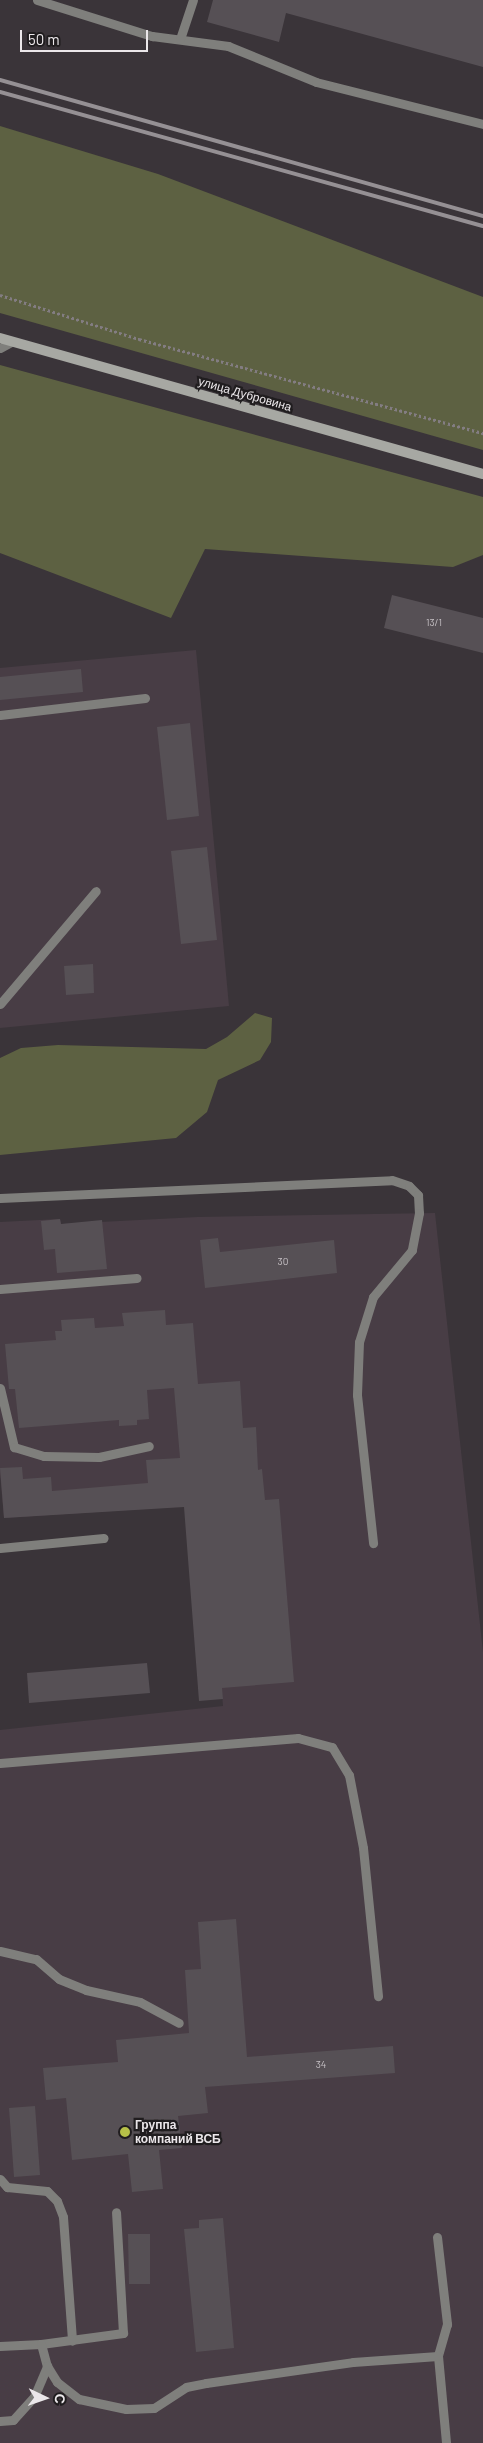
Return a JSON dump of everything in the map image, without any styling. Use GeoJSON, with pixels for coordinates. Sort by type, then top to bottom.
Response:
{"type":"FeatureCollection","features":[{"type":"Feature","properties":{"kind":"main road","name":"улица Дубровина"},"geometry":{"type":"LineString","coordinates":[[0,338],[483,474]]}},
{"type":"Feature","properties":{"kind":"lane"},"geometry":{"type":"LineString","coordinates":[[37,0],[152,36],[228,46],[316,82],[483,124]]}},
{"type":"Feature","properties":{"kind":"lane"},"geometry":{"type":"LineString","coordinates":[[180,39],[193,0]]}},
{"type":"Feature","properties":{"kind":"lane"},"geometry":{"type":"LineString","coordinates":[[0,348],[11,342]]}},
{"type":"Feature","properties":{"kind":"lane"},"geometry":{"type":"LineString","coordinates":[[0,715],[145,698]]}},
{"type":"Feature","properties":{"kind":"lane"},"geometry":{"type":"LineString","coordinates":[[0,1004],[96,890]]}},
{"type":"Feature","properties":{"kind":"lane"},"geometry":{"type":"LineString","coordinates":[[0,1198],[392,1180],[409,1186],[418,1195],[419,1213],[412,1250],[373,1297],[359,1342],[356,1395],[373,1543]]}},
{"type":"Feature","properties":{"kind":"lane"},"geometry":{"type":"LineString","coordinates":[[0,1289],[137,1278]]}},
{"type":"Feature","properties":{"kind":"lane"},"geometry":{"type":"LineString","coordinates":[[0,1388],[14,1447],[44,1456],[99,1457],[149,1446]]}},
{"type":"Feature","properties":{"kind":"lane"},"geometry":{"type":"LineString","coordinates":[[0,1548],[104,1538]]}},
{"type":"Feature","properties":{"kind":"lane"},"geometry":{"type":"LineString","coordinates":[[0,1763],[298,1738],[332,1747],[349,1775],[363,1848],[378,1996]]}},
{"type":"Feature","properties":{"kind":"lane"},"geometry":{"type":"LineString","coordinates":[[0,1951],[36,1959],[59,1979],[86,1990],[140,2002],[179,2023]]}},
{"type":"Feature","properties":{"kind":"lane"},"geometry":{"type":"LineString","coordinates":[[0,2179],[7,2187],[47,2191],[57,2200],[63,2217],[72,2341]]}},
{"type":"Feature","properties":{"kind":"lane"},"geometry":{"type":"LineString","coordinates":[[0,2346],[72,2341],[123,2333],[116,2212]]}},
{"type":"Feature","properties":{"kind":"lane"},"geometry":{"type":"LineString","coordinates":[[437,2237],[447,2324],[438,2356],[446,2443]]}},
{"type":"Feature","properties":{"kind":"lane"},"geometry":{"type":"LineString","coordinates":[[41,2344],[47,2366],[57,2382],[79,2399],[126,2409],[154,2408],[186,2387],[206,2383],[353,2362],[438,2356]]}},
{"type":"Feature","properties":{"kind":"lane"},"geometry":{"type":"LineString","coordinates":[[0,2421],[14,2420],[34,2397],[47,2366]]}},
{"type":"Feature","properties":{"kind":"path"},"geometry":{"type":"LineString","coordinates":[[0,295],[139,339],[483,433]]}},
{"type":"Feature","properties":{"kind":"shaded area"},"geometry":{"type":"Polygon","coordinates":[[[196,650],[229,1006],[0,1028],[0,668],[196,650]]]}},
{"type":"Feature","properties":{"kind":"shaded area"},"geometry":{"type":"Polygon","coordinates":[[[435,1213],[483,1652],[483,2443],[0,2443],[0,1730],[223,1706],[207,1505],[4,1518],[0,1473],[0,1222],[60,1219],[61,1224],[198,1217],[435,1213]]]}},
{"type":"Feature","properties":{"kind":"green space"},"geometry":{"type":"Polygon","coordinates":[[[0,126],[158,174],[483,297],[483,450],[0,313],[0,126]]]}},
{"type":"Feature","properties":{"kind":"green space"},"geometry":{"type":"Polygon","coordinates":[[[0,365],[483,497],[483,555],[453,567],[205,549],[171,618],[0,553],[0,365]]]}},
{"type":"Feature","properties":{"kind":"green space"},"geometry":{"type":"Polygon","coordinates":[[[255,1013],[272,1018],[271,1042],[260,1060],[218,1080],[207,1112],[176,1138],[0,1155],[0,1058],[21,1048],[58,1045],[206,1049],[227,1037],[255,1013]]]}},
{"type":"Feature","properties":{"kind":"building"},"geometry":{"type":"Polygon","coordinates":[[[213,0],[483,0],[483,67],[286,13],[279,42],[207,22],[213,0]]]}},
{"type":"Feature","properties":{"kind":"building"},"geometry":{"type":"Polygon","coordinates":[[[392,595],[483,618],[483,653],[384,628],[392,595]]]}},
{"type":"Feature","properties":{"kind":"building"},"geometry":{"type":"Polygon","coordinates":[[[81,669],[83,692],[0,700],[0,677],[81,669]]]}},
{"type":"Feature","properties":{"kind":"building"},"geometry":{"type":"Polygon","coordinates":[[[190,723],[199,816],[167,820],[157,727],[190,723]]]}},
{"type":"Feature","properties":{"kind":"building"},"geometry":{"type":"Polygon","coordinates":[[[207,847],[217,940],[181,944],[171,851],[207,847]]]}},
{"type":"Feature","properties":{"kind":"building"},"geometry":{"type":"Polygon","coordinates":[[[93,964],[94,993],[66,995],[64,966],[93,964]]]}},
{"type":"Feature","properties":{"kind":"building"},"geometry":{"type":"Polygon","coordinates":[[[60,1219],[61,1224],[102,1220],[107,1269],[57,1273],[55,1249],[44,1250],[41,1221],[60,1219]]]}},
{"type":"Feature","properties":{"kind":"building"},"geometry":{"type":"Polygon","coordinates":[[[218,1238],[220,1252],[334,1240],[337,1273],[205,1288],[200,1240],[218,1238]]]}},
{"type":"Feature","properties":{"kind":"building"},"geometry":{"type":"Polygon","coordinates":[[[165,1310],[166,1325],[193,1323],[198,1384],[240,1381],[243,1428],[256,1427],[258,1470],[262,1469],[265,1500],[279,1499],[294,1682],[222,1688],[223,1699],[199,1701],[184,1507],[4,1518],[0,1468],[22,1467],[23,1479],[51,1477],[52,1491],[148,1483],[146,1460],[180,1458],[174,1388],[147,1390],[149,1419],[137,1420],[137,1425],[119,1426],[119,1420],[19,1428],[15,1389],[9,1389],[5,1344],[56,1340],[55,1331],[62,1331],[61,1320],[94,1318],[95,1328],[124,1326],[122,1313],[165,1310]]]}},
{"type":"Feature","properties":{"kind":"building"},"geometry":{"type":"Polygon","coordinates":[[[147,1663],[150,1693],[29,1703],[27,1673],[147,1663]]]}},
{"type":"Feature","properties":{"kind":"building"},"geometry":{"type":"Polygon","coordinates":[[[236,1919],[247,2057],[393,2046],[395,2073],[205,2087],[208,2113],[178,2116],[182,2148],[159,2150],[163,2189],[132,2192],[128,2154],[72,2160],[66,2098],[46,2100],[43,2068],[118,2062],[116,2040],[189,2033],[185,1970],[201,1969],[198,1922],[236,1919]]]}},
{"type":"Feature","properties":{"kind":"building"},"geometry":{"type":"Polygon","coordinates":[[[35,2106],[40,2175],[14,2177],[9,2108],[35,2106]]]}},
{"type":"Feature","properties":{"kind":"building"},"geometry":{"type":"Polygon","coordinates":[[[223,2218],[234,2348],[196,2352],[184,2229],[199,2228],[199,2220],[223,2218]]]}},
{"type":"Feature","properties":{"kind":"building"},"geometry":{"type":"Polygon","coordinates":[[[128,2234],[150,2234],[150,2284],[129,2284],[128,2234]]]}},
{"type":"Feature","properties":{"kind":"railway"},"geometry":{"type":"LineString","coordinates":[[0,80],[483,216]]}},
{"type":"Feature","properties":{"kind":"railway"},"geometry":{"type":"LineString","coordinates":[[0,92],[483,226]]}},
{"type":"Feature","properties":{"kind":"place","name":"Группа компаний ВСБ"},"geometry":{"type":"Point","coordinates":[125,2132]}}]}
